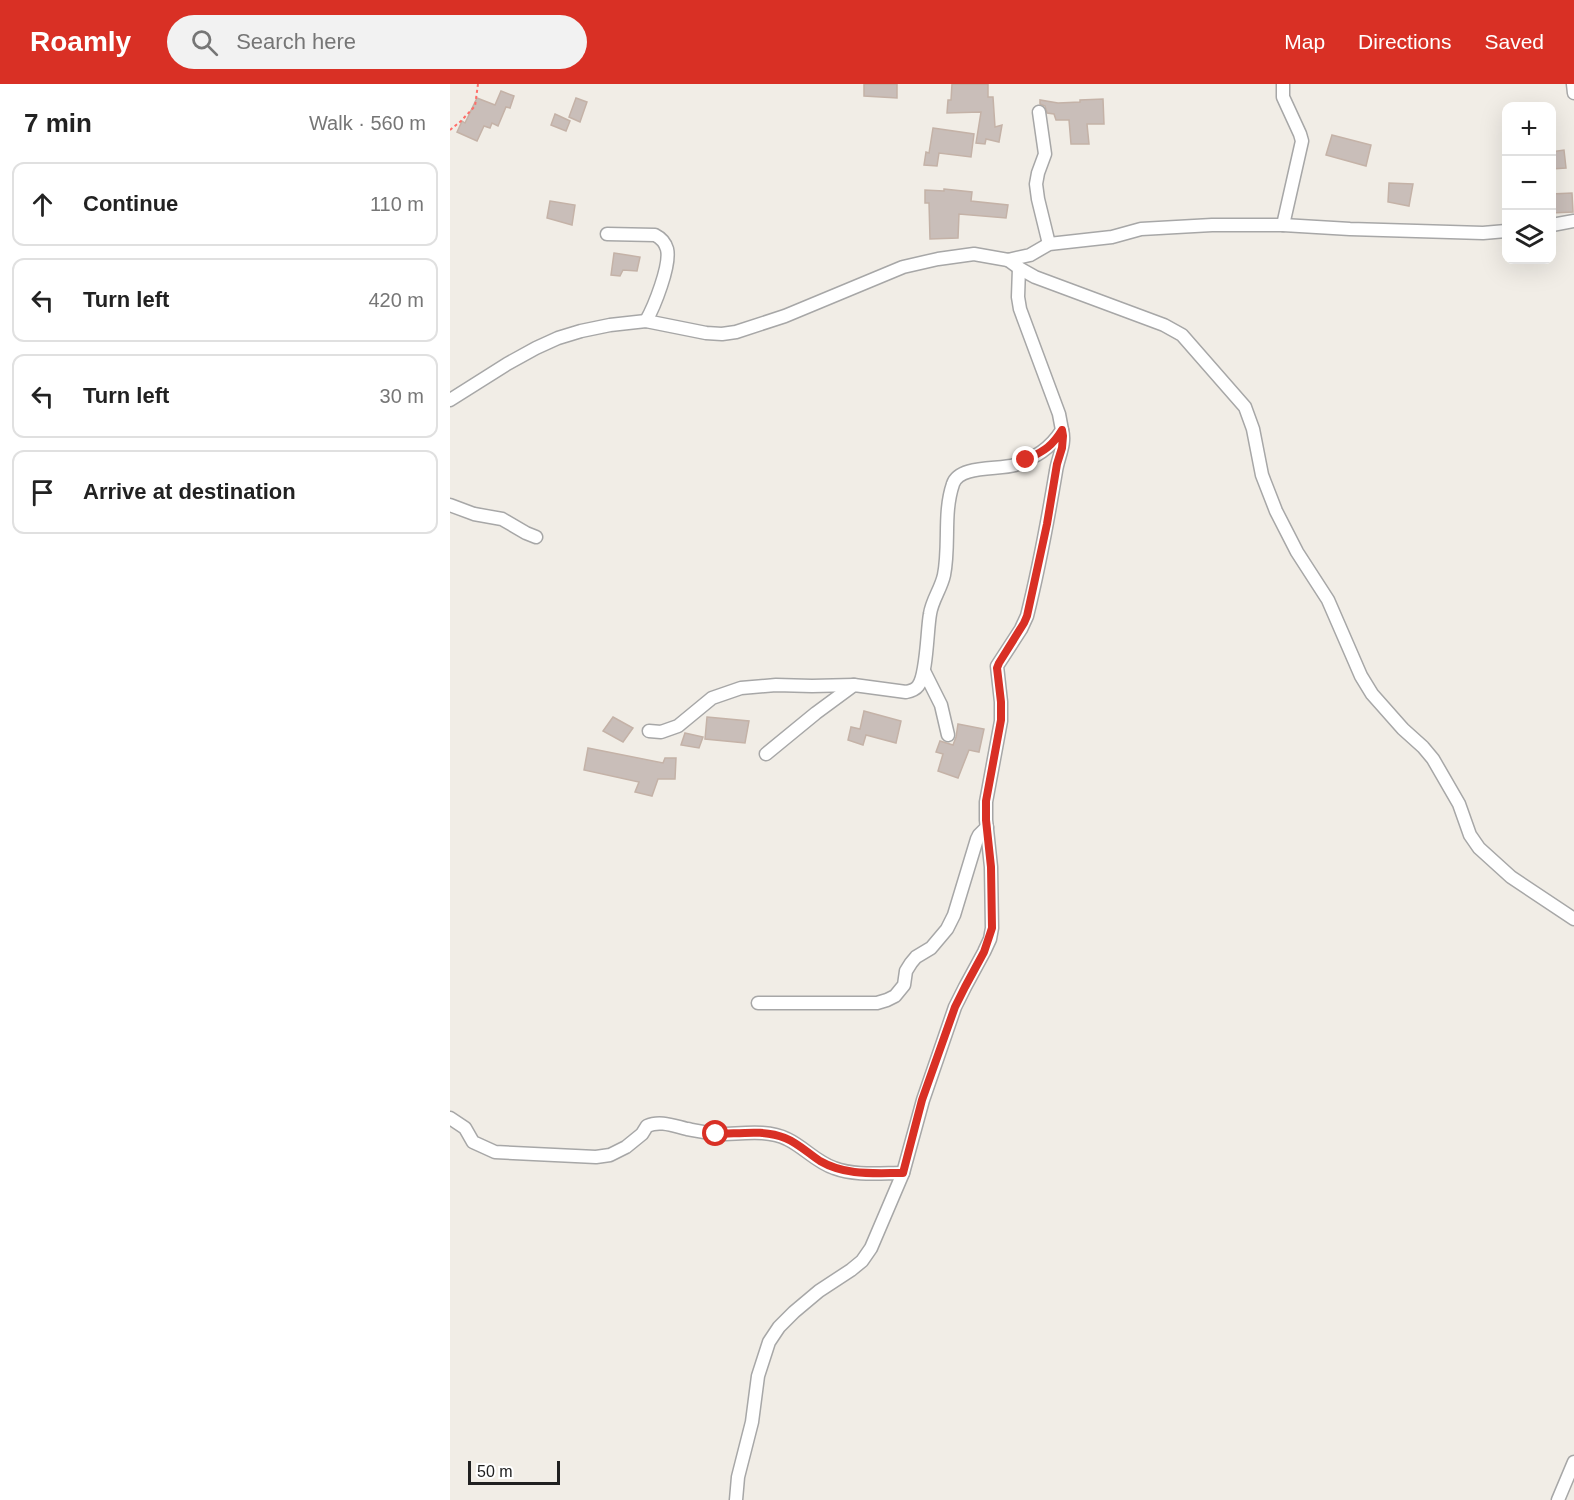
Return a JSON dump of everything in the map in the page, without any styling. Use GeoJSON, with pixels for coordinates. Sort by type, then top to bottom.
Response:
{"type":"FeatureCollection","features":[{"type":"Feature","properties":{"kind":"street"},"geometry":{"type":"LineString","coordinates":[[1283,84],[1283,97],[1302,141],[1284,225]]}},
{"type":"Feature","properties":{"kind":"street"},"geometry":{"type":"LineString","coordinates":[[1573,84],[1574,93]]}},
{"type":"Feature","properties":{"kind":"street"},"geometry":{"type":"LineString","coordinates":[[1039,112],[1045,154],[1036,184],[1049,244]]}},
{"type":"Feature","properties":{"kind":"street"},"geometry":{"type":"LineString","coordinates":[[1556,224],[1574,221]]}},
{"type":"Feature","properties":{"kind":"street"},"geometry":{"type":"LineString","coordinates":[[450,400],[507,364],[558,338],[580,331],[646,321],[706,333],[736,332],[785,316],[914,264],[974,254],[1008,260],[1030,255],[1049,244],[1113,237],[1146,228],[1212,225],[1284,225],[1483,233],[1502,231]]}},
{"type":"Feature","properties":{"kind":"street"},"geometry":{"type":"LineString","coordinates":[[607,234],[655,235],[660,237],[667,248],[667,260],[658,295],[646,321]]}},
{"type":"Feature","properties":{"kind":"street"},"geometry":{"type":"LineString","coordinates":[[1008,260],[1035,277],[1164,325],[1182,335],[1245,407],[1253,429],[1263,475],[1276,511],[1297,552],[1328,600],[1361,676],[1372,694],[1434,759],[1459,804],[1470,835],[1479,848],[1511,877],[1574,919]]}},
{"type":"Feature","properties":{"kind":"street"},"geometry":{"type":"LineString","coordinates":[[736,1500],[738,1477],[752,1422],[758,1376],[769,1342],[794,1312],[819,1291],[844,1276],[862,1261],[871,1248],[903,1173],[922,1100],[955,1007],[990,939],[992,928],[991,867],[986,801],[1001,720],[997,666],[1027,616],[1063,436],[1059,414],[1020,309],[1019,268]]}},
{"type":"Feature","properties":{"kind":"street"},"geometry":{"type":"LineString","coordinates":[[1018,297],[1035,277]]}},
{"type":"Feature","properties":{"kind":"street"},"geometry":{"type":"LineString","coordinates":[[649,731],[661,732],[678,726],[712,698],[741,688],[776,685],[854,685],[906,692],[919,686],[924,671],[929,614],[944,575],[950,496],[955,478],[964,473],[1014,465],[1026,460],[1050,447],[1062,430]]}},
{"type":"Feature","properties":{"kind":"street"},"geometry":{"type":"LineString","coordinates":[[450,505],[474,514],[502,519],[536,537]]}},
{"type":"Feature","properties":{"kind":"street"},"geometry":{"type":"LineString","coordinates":[[924,671],[941,705],[948,735]]}},
{"type":"Feature","properties":{"kind":"street"},"geometry":{"type":"LineString","coordinates":[[766,754],[854,685]]}},
{"type":"Feature","properties":{"kind":"street"},"geometry":{"type":"LineString","coordinates":[[758,1003],[878,1003],[895,996],[904,985],[906,971],[911,963],[916,957],[932,948],[947,929],[954,915],[977,839],[987,827]]}},
{"type":"Feature","properties":{"kind":"street"},"geometry":{"type":"LineString","coordinates":[[450,1118],[465,1128],[473,1142],[498,1153],[596,1157],[610,1155],[626,1147],[642,1134],[647,1126],[659,1122],[716,1134],[746,1132],[777,1135],[787,1138],[818,1160],[834,1168],[862,1173],[903,1173]]}},
{"type":"Feature","properties":{"kind":"street"},"geometry":{"type":"LineString","coordinates":[[1558,1500],[1574,1462]]}},
{"type":"Feature","properties":{"kind":"path"},"geometry":{"type":"LineString","coordinates":[[450,130],[475,106],[478,84]]}},
{"type":"Feature","properties":{"kind":"building"},"geometry":{"type":"Polygon","coordinates":[[[864,84],[897,84],[897,98],[864,96],[864,84]]]}},
{"type":"Feature","properties":{"kind":"building"},"geometry":{"type":"Polygon","coordinates":[[[952,84],[988,84],[988,97],[993,97],[995,127],[1002,125],[999,142],[986,139],[985,144],[976,143],[981,112],[947,113],[952,84]]]}},
{"type":"Feature","properties":{"kind":"building"},"geometry":{"type":"Polygon","coordinates":[[[501,91],[514,96],[510,108],[506,107],[498,126],[492,123],[490,128],[484,126],[477,141],[457,132],[462,121],[465,123],[477,98],[495,105],[501,91]]]}},
{"type":"Feature","properties":{"kind":"building"},"geometry":{"type":"Polygon","coordinates":[[[576,98],[587,102],[580,122],[569,117],[576,98]]]}},
{"type":"Feature","properties":{"kind":"building"},"geometry":{"type":"Polygon","coordinates":[[[1103,99],[1104,124],[1087,124],[1089,144],[1071,144],[1069,120],[1056,120],[1054,114],[1047,113],[1045,106],[1040,104],[1040,100],[1058,103],[1103,99]]]}},
{"type":"Feature","properties":{"kind":"building"},"geometry":{"type":"Polygon","coordinates":[[[555,114],[570,121],[566,131],[551,125],[555,114]]]}},
{"type":"Feature","properties":{"kind":"building"},"geometry":{"type":"Polygon","coordinates":[[[933,128],[974,134],[971,157],[939,153],[937,166],[924,165],[926,152],[929,153],[933,128]]]}},
{"type":"Feature","properties":{"kind":"building"},"geometry":{"type":"Polygon","coordinates":[[[1332,135],[1371,145],[1366,166],[1326,155],[1332,135]]]}},
{"type":"Feature","properties":{"kind":"building"},"geometry":{"type":"Polygon","coordinates":[[[1564,150],[1566,168],[1556,169],[1556,151],[1564,150]]]}},
{"type":"Feature","properties":{"kind":"building"},"geometry":{"type":"Polygon","coordinates":[[[1389,183],[1413,184],[1409,206],[1388,202],[1389,183]]]}},
{"type":"Feature","properties":{"kind":"building"},"geometry":{"type":"Polygon","coordinates":[[[944,189],[972,192],[971,201],[1008,205],[1006,218],[959,214],[958,238],[930,239],[929,203],[925,203],[925,190],[944,191],[944,189]]]}},
{"type":"Feature","properties":{"kind":"building"},"geometry":{"type":"Polygon","coordinates":[[[1572,193],[1573,212],[1556,213],[1556,194],[1572,193]]]}},
{"type":"Feature","properties":{"kind":"building"},"geometry":{"type":"Polygon","coordinates":[[[550,201],[575,205],[572,225],[547,218],[550,201]]]}},
{"type":"Feature","properties":{"kind":"building"},"geometry":{"type":"Polygon","coordinates":[[[614,253],[640,257],[637,271],[623,270],[620,276],[611,275],[614,253]]]}},
{"type":"Feature","properties":{"kind":"building"},"geometry":{"type":"Polygon","coordinates":[[[864,711],[901,721],[896,743],[866,735],[863,745],[848,740],[851,727],[860,729],[864,711]]]}},
{"type":"Feature","properties":{"kind":"building"},"geometry":{"type":"Polygon","coordinates":[[[613,717],[633,728],[623,742],[603,731],[613,717]]]}},
{"type":"Feature","properties":{"kind":"building"},"geometry":{"type":"Polygon","coordinates":[[[707,717],[749,721],[745,743],[705,739],[707,717]]]}},
{"type":"Feature","properties":{"kind":"building"},"geometry":{"type":"Polygon","coordinates":[[[958,724],[984,729],[979,752],[969,750],[958,778],[938,771],[943,754],[936,752],[940,741],[953,745],[958,724]]]}},
{"type":"Feature","properties":{"kind":"building"},"geometry":{"type":"Polygon","coordinates":[[[685,733],[703,737],[699,748],[681,745],[685,733]]]}},
{"type":"Feature","properties":{"kind":"building"},"geometry":{"type":"Polygon","coordinates":[[[588,748],[663,763],[665,758],[676,758],[675,779],[658,779],[652,796],[635,792],[639,782],[584,770],[588,748]]]}},
{"type":"Feature","properties":{"kind":"route"},"geometry":{"type":"LineString","coordinates":[[716,1134],[746,1132],[777,1135],[787,1138],[818,1160],[847,1172],[903,1173],[922,1100],[955,1007],[990,939],[992,928],[991,867],[986,801],[1001,720],[997,666],[1027,616],[1062,448],[1062,430],[1050,447],[1026,460]]}}]}
